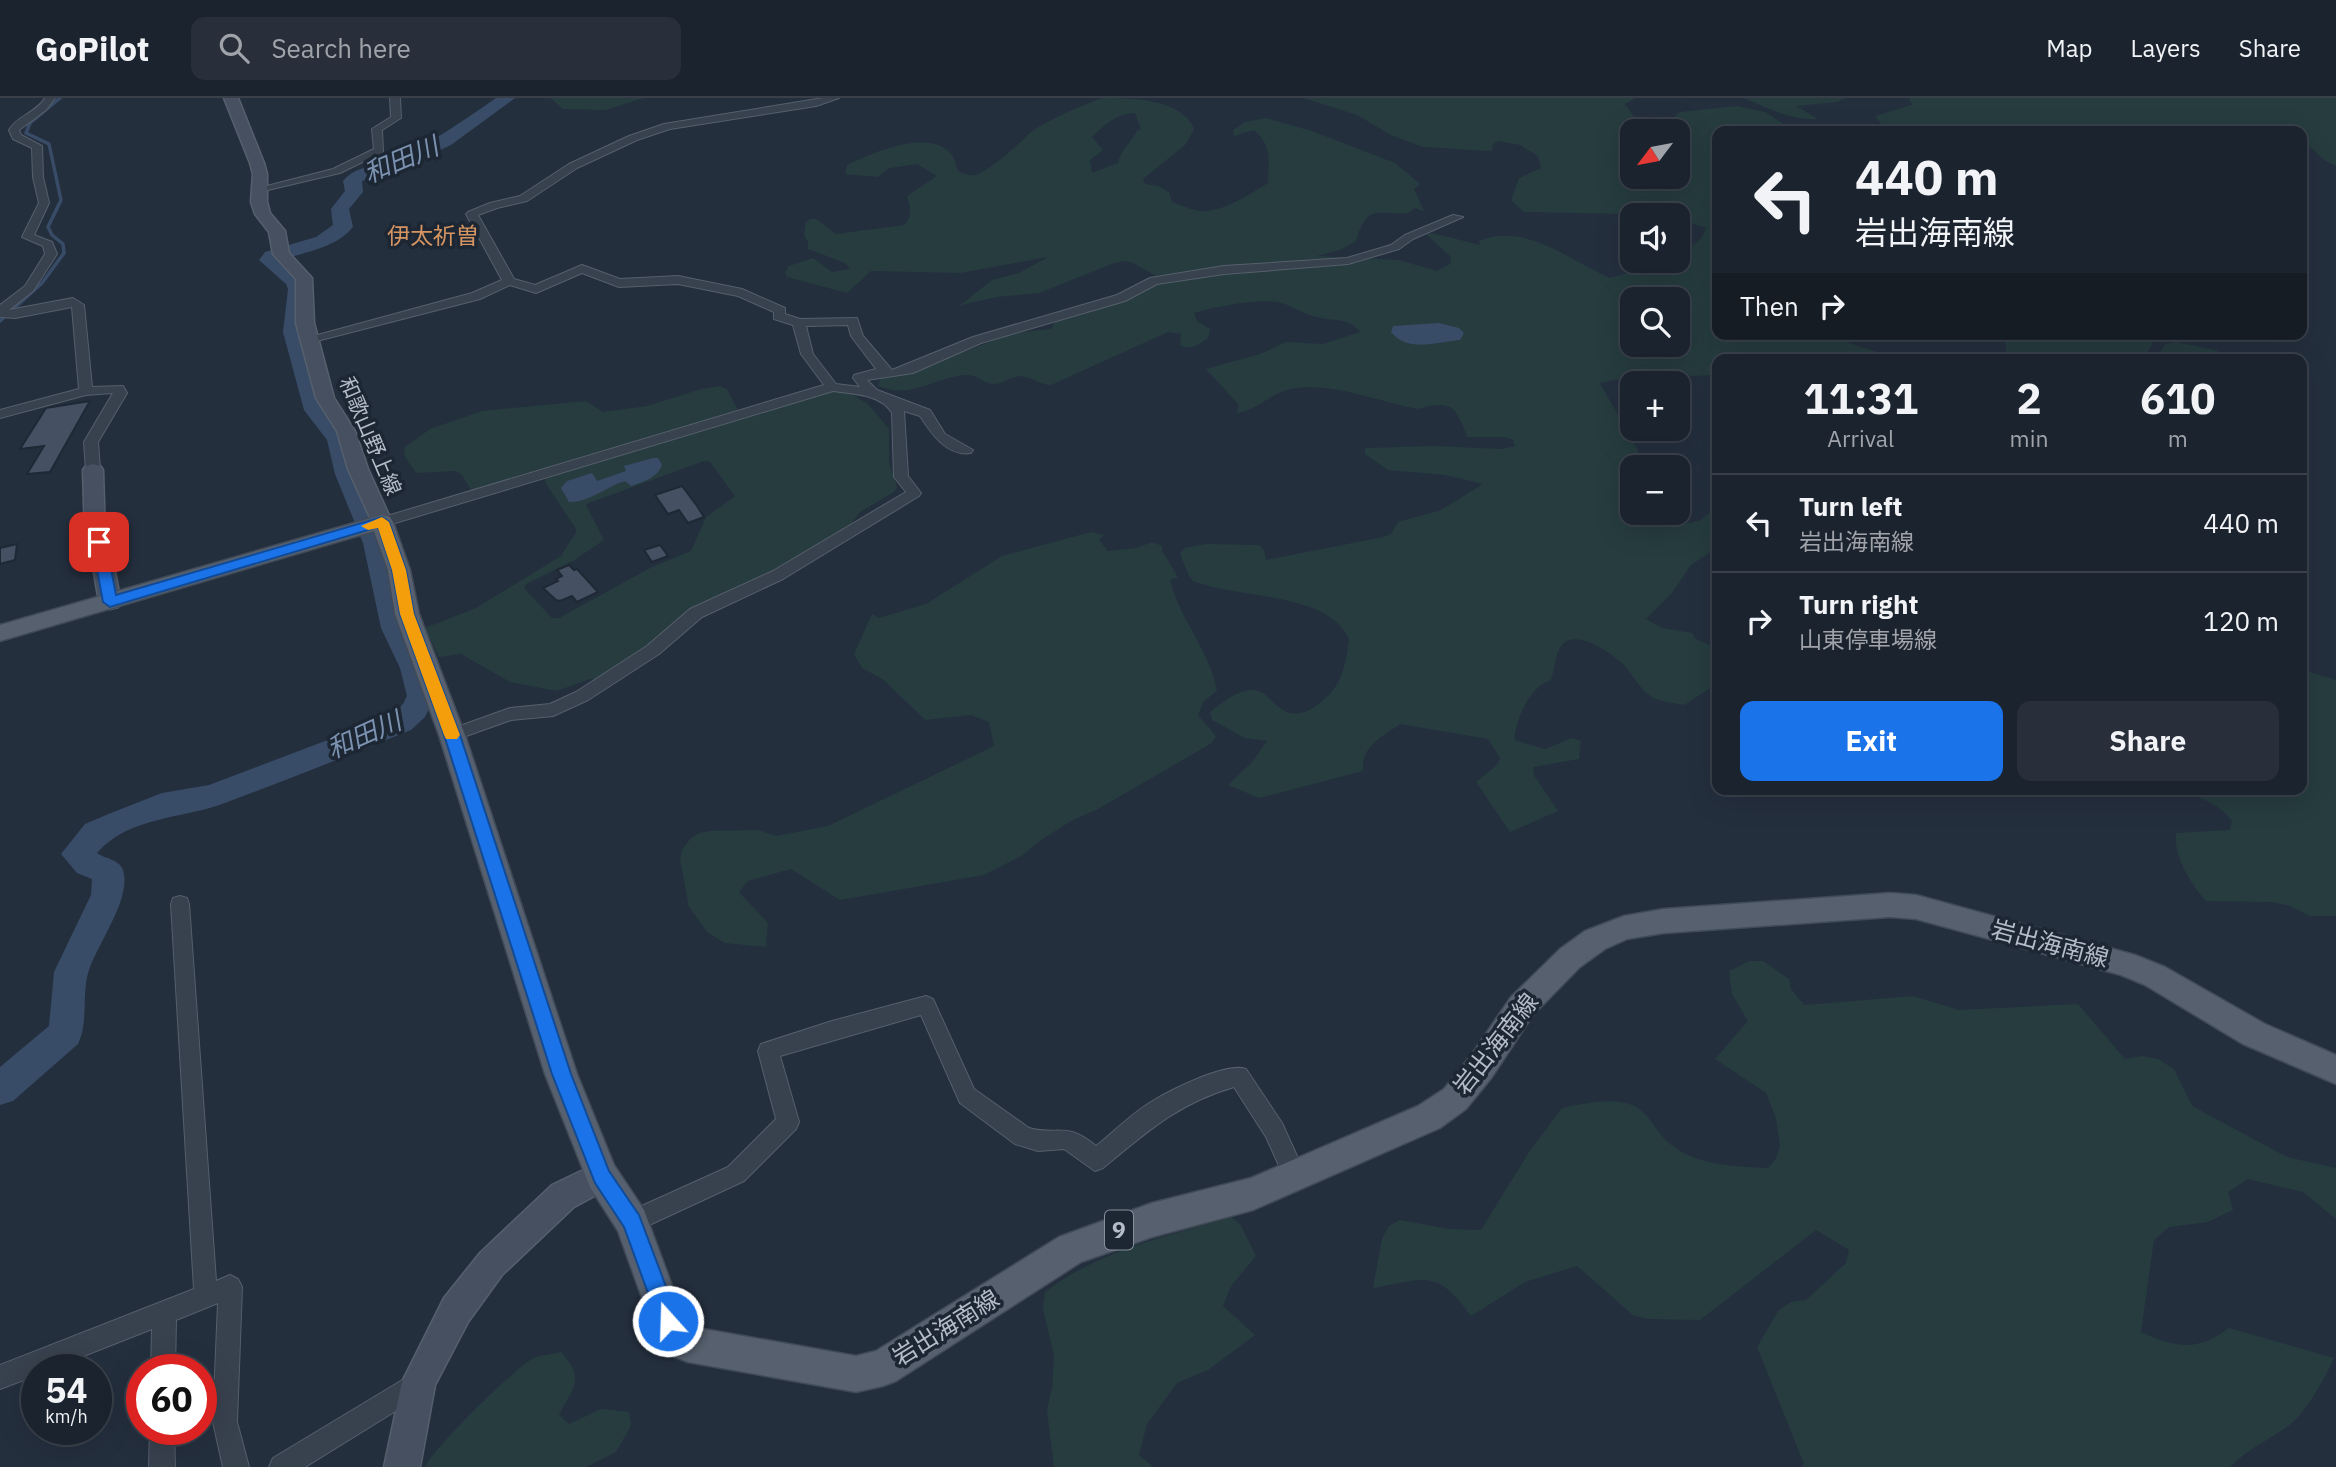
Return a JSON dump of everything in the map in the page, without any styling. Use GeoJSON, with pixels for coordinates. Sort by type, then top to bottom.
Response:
{"type":"FeatureCollection","features":[{"type":"Feature","properties":{"kind":"main road","name":"和歌山野上線"},"geometry":{"type":"LineString","coordinates":[[231,98],[257,163],[259,202],[268,222],[277,231],[280,253],[304,278],[307,290],[304,311],[325,398],[346,432],[373,525]]}},
{"type":"Feature","properties":{"kind":"main road"},"geometry":{"type":"LineString","coordinates":[[93,470],[95,537],[99,542],[110,602]]}},
{"type":"Feature","properties":{"kind":"main road"},"geometry":{"type":"LineString","coordinates":[[0,633],[373,525]]}},
{"type":"Feature","properties":{"kind":"main road","name":"岩出海南線"},"geometry":{"type":"LineString","coordinates":[[373,525],[399,570],[407,614],[452,735],[561,1074],[602,1177],[632,1222],[668,1321],[688,1344],[856,1374],[883,1368],[1070,1249],[1152,1220],[1253,1194],[1429,1117],[1455,1098],[1481,1067],[1522,1006],[1570,958],[1595,940],[1624,928],[1664,921],[1889,905],[1916,907],[2125,964],[2155,976],[2254,1034],[2336,1070]]}},
{"type":"Feature","properties":{"kind":"main road"},"geometry":{"type":"LineString","coordinates":[[402,1467],[419,1382],[456,1310],[491,1264],[563,1196],[602,1177]]}},
{"type":"Feature","properties":{"kind":"street"},"geometry":{"type":"LineString","coordinates":[[0,312],[29,288],[51,254],[48,244],[28,237],[44,204],[38,177],[37,146],[17,137],[14,130],[17,124],[41,109],[50,98]]}},
{"type":"Feature","properties":{"kind":"street"},"geometry":{"type":"LineString","coordinates":[[260,191],[342,169],[370,156],[379,149],[377,129],[396,118],[395,98]]}},
{"type":"Feature","properties":{"kind":"street"},"geometry":{"type":"LineString","coordinates":[[509,281],[472,214],[494,205],[523,199],[573,166],[656,130],[834,98]]}},
{"type":"Feature","properties":{"kind":"street"},"geometry":{"type":"LineString","coordinates":[[309,339],[476,296],[509,281],[536,289],[582,269],[619,283],[678,281],[751,295],[781,311],[778,316],[799,323],[853,321],[857,335],[890,374],[977,340],[1121,298],[1137,288],[1166,278],[1250,267],[1348,261],[1395,247],[1409,237],[1457,217]]}},
{"type":"Feature","properties":{"kind":"street"},"geometry":{"type":"LineString","coordinates":[[0,312],[15,314],[73,302],[78,305],[86,391]]}},
{"type":"Feature","properties":{"kind":"street"},"geometry":{"type":"LineString","coordinates":[[799,323],[807,354],[832,387]]}},
{"type":"Feature","properties":{"kind":"street"},"geometry":{"type":"LineString","coordinates":[[872,393],[859,377],[884,370]]}},
{"type":"Feature","properties":{"kind":"street"},"geometry":{"type":"LineString","coordinates":[[373,525],[832,387],[872,393],[925,413],[940,438],[966,450]]}},
{"type":"Feature","properties":{"kind":"street"},"geometry":{"type":"LineString","coordinates":[[0,414],[86,391],[91,393],[118,389],[120,393],[91,442],[93,470]]}},
{"type":"Feature","properties":{"kind":"street"},"geometry":{"type":"LineString","coordinates":[[452,735],[510,714],[553,710],[582,696],[653,650],[696,612],[778,575],[914,493],[901,477],[899,413],[893,403]]}},
{"type":"Feature","properties":{"kind":"street"},"geometry":{"type":"LineString","coordinates":[[180,904],[206,1298]]}},
{"type":"Feature","properties":{"kind":"street"},"geometry":{"type":"LineString","coordinates":[[632,1222],[736,1174],[788,1122],[768,1051],[832,1030],[926,1006],[967,1096],[1023,1137],[1038,1142],[1066,1139],[1086,1151],[1095,1161],[1158,1110],[1201,1087],[1239,1076],[1274,1130],[1295,1176]]}},
{"type":"Feature","properties":{"kind":"street"},"geometry":{"type":"LineString","coordinates":[[0,1377],[230,1287],[225,1422],[236,1467]]}},
{"type":"Feature","properties":{"kind":"street"},"geometry":{"type":"LineString","coordinates":[[163,1314],[163,1354]]}},
{"type":"Feature","properties":{"kind":"street"},"geometry":{"type":"LineString","coordinates":[[282,1467],[419,1382]]}},
{"type":"Feature","properties":{"kind":"street"},"geometry":{"type":"LineString","coordinates":[[162,1445],[162,1467]]}},
{"type":"Feature","properties":{"kind":"green space"},"geometry":{"type":"Polygon","coordinates":[[[550,98],[644,98],[605,110],[563,109],[550,98]]]}},
{"type":"Feature","properties":{"kind":"green space"},"geometry":{"type":"Polygon","coordinates":[[[1103,98],[1154,102],[1179,111],[1194,129],[1185,145],[1143,179],[1145,184],[1158,186],[1169,192],[1172,202],[1208,211],[1226,206],[1268,183],[1268,154],[1264,142],[1254,130],[1234,136],[1233,130],[1245,122],[1266,118],[1312,131],[1395,163],[1420,184],[1414,189],[1424,211],[1415,208],[1408,213],[1380,213],[1369,216],[1364,221],[1356,241],[1340,250],[1317,256],[1399,260],[1437,271],[1450,264],[1451,257],[1425,233],[1480,245],[1479,241],[1497,236],[1514,236],[1547,246],[1610,278],[1627,273],[1690,273],[1690,248],[1701,239],[1706,228],[1690,222],[1690,203],[1620,203],[1620,214],[1524,212],[1511,200],[1519,178],[1541,168],[1538,156],[1520,145],[1498,141],[1492,145],[1493,150],[1488,151],[1423,147],[1391,135],[1357,115],[1303,98],[1635,98],[1625,104],[1637,119],[1620,119],[1620,189],[1690,189],[1690,119],[1672,119],[1680,112],[1737,106],[1765,112],[1787,126],[1712,126],[1712,340],[1840,340],[1880,354],[1712,354],[1712,375],[1690,376],[1690,371],[1620,371],[1620,379],[1600,383],[1620,419],[1620,441],[1632,441],[1640,455],[1620,455],[1620,525],[1690,525],[1712,511],[1712,551],[1691,565],[1672,593],[1646,619],[1662,628],[1692,633],[1696,639],[1712,646],[1712,687],[1684,705],[1655,699],[1647,694],[1624,665],[1603,649],[1577,639],[1563,644],[1551,680],[1543,683],[1525,704],[1514,740],[1545,749],[1572,738],[1581,741],[1579,759],[1533,767],[1534,775],[1558,811],[1510,832],[1476,782],[1497,765],[1500,758],[1488,739],[1400,724],[1369,749],[1363,762],[1363,771],[1259,798],[1228,785],[1252,762],[1267,741],[1245,738],[1212,720],[1210,712],[1235,695],[1252,690],[1261,692],[1290,713],[1315,707],[1329,695],[1339,681],[1349,639],[1338,623],[1322,612],[1302,604],[1211,587],[1193,581],[1180,554],[1184,548],[1206,544],[1259,545],[1264,550],[1266,560],[1383,537],[1391,534],[1398,522],[1441,510],[1483,484],[1445,475],[1388,470],[1365,454],[1365,448],[1435,446],[1501,449],[1515,446],[1513,440],[1505,437],[1467,437],[1455,412],[1445,405],[1418,409],[1322,388],[1306,387],[1284,391],[1251,409],[1237,413],[1239,405],[1206,369],[1260,354],[1286,342],[1323,344],[1360,332],[1347,322],[1316,317],[1277,302],[1240,303],[1194,313],[1197,321],[1210,329],[1208,338],[1198,344],[1184,347],[1180,345],[1181,334],[1168,332],[1051,385],[1020,376],[991,384],[968,375],[914,389],[891,390],[878,386],[881,377],[940,352],[966,351],[1013,333],[1051,329],[1056,319],[1136,289],[1158,277],[1126,261],[1114,263],[1039,293],[996,297],[957,306],[992,280],[1019,273],[1048,257],[960,273],[871,271],[847,293],[787,277],[785,273],[789,266],[813,258],[832,272],[850,269],[845,263],[808,249],[804,235],[806,222],[810,219],[816,219],[836,234],[904,225],[910,215],[907,196],[937,176],[917,164],[890,168],[877,177],[845,174],[847,165],[898,146],[926,143],[938,145],[948,151],[958,171],[977,175],[1044,124],[1103,98]],[[1135,113],[1116,118],[1092,137],[1103,150],[1090,160],[1092,173],[1118,163],[1137,131],[1141,129],[1135,113]]]}},
{"type":"Feature","properties":{"kind":"green space"},"geometry":{"type":"Polygon","coordinates":[[[1744,98],[1846,98],[1837,102],[1796,106],[1818,119],[1809,119],[1780,113],[1744,98]]]}},
{"type":"Feature","properties":{"kind":"green space"},"geometry":{"type":"Polygon","coordinates":[[[1909,98],[2336,98],[2336,166],[2307,146],[2307,126],[1883,126],[1875,116],[1912,105],[1909,98]]]}},
{"type":"Feature","properties":{"kind":"green space"},"geometry":{"type":"Polygon","coordinates":[[[2005,340],[2152,340],[2152,344],[2147,354],[2006,354],[2005,340]]]}},
{"type":"Feature","properties":{"kind":"green space"},"geometry":{"type":"Polygon","coordinates":[[[2177,342],[2224,354],[2159,354],[2165,344],[2177,342]]]}},
{"type":"Feature","properties":{"kind":"green space"},"geometry":{"type":"Polygon","coordinates":[[[720,386],[727,389],[738,411],[471,490],[462,475],[456,471],[416,473],[404,455],[405,447],[430,429],[482,411],[586,401],[603,412],[647,406],[701,389],[720,386]]]}},
{"type":"Feature","properties":{"kind":"green space"},"geometry":{"type":"Polygon","coordinates":[[[843,389],[868,404],[889,429],[889,463],[897,487],[894,492],[860,512],[847,529],[597,680],[590,679],[557,691],[510,682],[461,654],[439,657],[425,628],[476,608],[561,556],[576,532],[545,482],[546,478],[748,415],[843,389]],[[704,461],[586,505],[604,540],[573,561],[526,584],[524,588],[552,618],[559,618],[652,567],[691,551],[706,517],[735,496],[710,462],[704,461]]]}},
{"type":"Feature","properties":{"kind":"green space"},"geometry":{"type":"Polygon","coordinates":[[[1091,532],[1104,535],[1099,540],[1108,551],[1137,548],[1152,542],[1162,546],[1162,551],[1178,577],[1170,580],[1175,595],[1208,662],[1217,691],[1204,701],[1198,715],[1216,736],[1212,743],[1098,809],[1071,821],[1023,855],[984,875],[840,900],[791,869],[748,881],[739,892],[768,923],[766,947],[725,943],[707,932],[688,905],[680,859],[682,850],[690,839],[699,833],[758,830],[776,836],[828,826],[994,746],[989,722],[971,715],[925,720],[884,680],[862,668],[854,654],[872,614],[879,618],[926,604],[1002,556],[1091,532]]]}},
{"type":"Feature","properties":{"kind":"green space"},"geometry":{"type":"Polygon","coordinates":[[[2307,671],[2336,680],[2336,916],[2310,916],[2290,906],[2272,902],[2206,901],[2180,860],[2176,833],[2230,830],[2232,820],[2218,807],[2195,795],[2307,795],[2307,671]]]}},
{"type":"Feature","properties":{"kind":"green space"},"geometry":{"type":"Polygon","coordinates":[[[1750,961],[1763,961],[1789,979],[1791,989],[1804,1005],[1913,996],[1959,1010],[2078,1004],[2125,1059],[2142,1056],[2158,1059],[2174,1069],[2192,1106],[2287,1157],[2336,1168],[2336,1219],[2303,1192],[2248,1179],[2228,1192],[2233,1210],[2208,1222],[2169,1227],[2154,1240],[2141,1332],[2165,1342],[2186,1345],[2207,1341],[2229,1328],[2334,1358],[2304,1410],[2292,1423],[2244,1454],[2230,1467],[1801,1467],[1804,1464],[1757,1347],[1779,1310],[1791,1302],[1806,1300],[1846,1263],[1849,1250],[1816,1230],[1700,1320],[1634,1316],[1577,1266],[1525,1282],[1471,1316],[1449,1290],[1429,1281],[1419,1280],[1373,1288],[1382,1239],[1389,1226],[1400,1220],[1449,1229],[1481,1230],[1529,1152],[1562,1108],[1606,1101],[1628,1104],[1645,1114],[1663,1137],[1680,1151],[1716,1163],[1768,1168],[1775,1160],[1780,1147],[1776,1118],[1766,1093],[1715,1059],[1748,1021],[1732,994],[1729,971],[1750,961]]]}},
{"type":"Feature","properties":{"kind":"green space"},"geometry":{"type":"Polygon","coordinates":[[[1231,1217],[1240,1224],[1256,1256],[1231,1286],[1223,1306],[1255,1335],[1208,1370],[1177,1383],[1147,1424],[1139,1455],[1153,1467],[1054,1467],[1047,1410],[1052,1388],[1054,1356],[1043,1308],[1045,1292],[1111,1255],[1231,1217]]]}},
{"type":"Feature","properties":{"kind":"green space"},"geometry":{"type":"Polygon","coordinates":[[[561,1352],[573,1369],[575,1383],[559,1415],[569,1424],[601,1409],[629,1412],[631,1426],[616,1452],[586,1467],[425,1467],[458,1427],[525,1364],[534,1358],[561,1352]]]}},
{"type":"Feature","properties":{"kind":"water"},"geometry":{"type":"Polygon","coordinates":[[[1439,323],[1459,328],[1464,333],[1460,340],[1414,344],[1391,332],[1393,326],[1439,323]]]}},
{"type":"Feature","properties":{"kind":"water"},"geometry":{"type":"Polygon","coordinates":[[[658,458],[662,465],[657,473],[631,486],[625,481],[576,502],[569,502],[561,488],[567,481],[592,473],[597,481],[626,471],[624,466],[658,458]]]}},
{"type":"Feature","properties":{"kind":"building"},"geometry":{"type":"Polygon","coordinates":[[[90,401],[50,472],[27,474],[44,446],[20,449],[46,408],[90,401]]]}},
{"type":"Feature","properties":{"kind":"building"},"geometry":{"type":"Polygon","coordinates":[[[682,486],[704,517],[688,523],[679,510],[668,514],[655,495],[682,486]]]}},
{"type":"Feature","properties":{"kind":"building"},"geometry":{"type":"Polygon","coordinates":[[[17,544],[15,560],[0,564],[0,548],[17,544]]]}},
{"type":"Feature","properties":{"kind":"building"},"geometry":{"type":"Polygon","coordinates":[[[660,545],[668,556],[652,562],[644,550],[660,545]]]}},
{"type":"Feature","properties":{"kind":"building"},"geometry":{"type":"Polygon","coordinates":[[[569,565],[574,570],[577,569],[598,592],[577,602],[572,596],[560,601],[543,588],[558,581],[556,579],[562,576],[557,570],[569,565]]]}},
{"type":"Feature","properties":{"kind":"waterway"},"geometry":{"type":"LineString","coordinates":[[0,321],[42,283],[64,253],[63,244],[52,235],[48,227],[61,200],[49,144],[26,133],[30,123],[60,98]]}},
{"type":"Feature","properties":{"kind":"waterway","name":"和田川"},"geometry":{"type":"LineString","coordinates":[[0,1089],[66,1033],[71,972],[107,895],[108,872],[88,864],[77,854],[96,833],[162,805],[212,796],[401,723],[415,710],[421,696],[414,668],[394,628],[376,543],[347,474],[338,439],[315,410],[294,332],[298,289],[295,281],[269,260],[272,256],[323,241],[343,227],[340,209],[354,192],[352,181],[356,177],[396,164],[445,141],[507,98]]}},
{"type":"Feature","properties":{"kind":"slow traffic"},"geometry":{"type":"LineString","coordinates":[[368,526],[382,522],[399,570],[407,614],[452,735]]}},
{"type":"Feature","properties":{"kind":"district","name":"伊太祈曽"},"geometry":{"type":"Point","coordinates":[433,236]}},
{"type":"Feature","properties":{"kind":"route"},"geometry":{"type":"LineString","coordinates":[[99,542],[110,602],[382,522],[399,570],[407,614],[452,735],[561,1074],[602,1177],[632,1222],[668,1321]]}}]}
